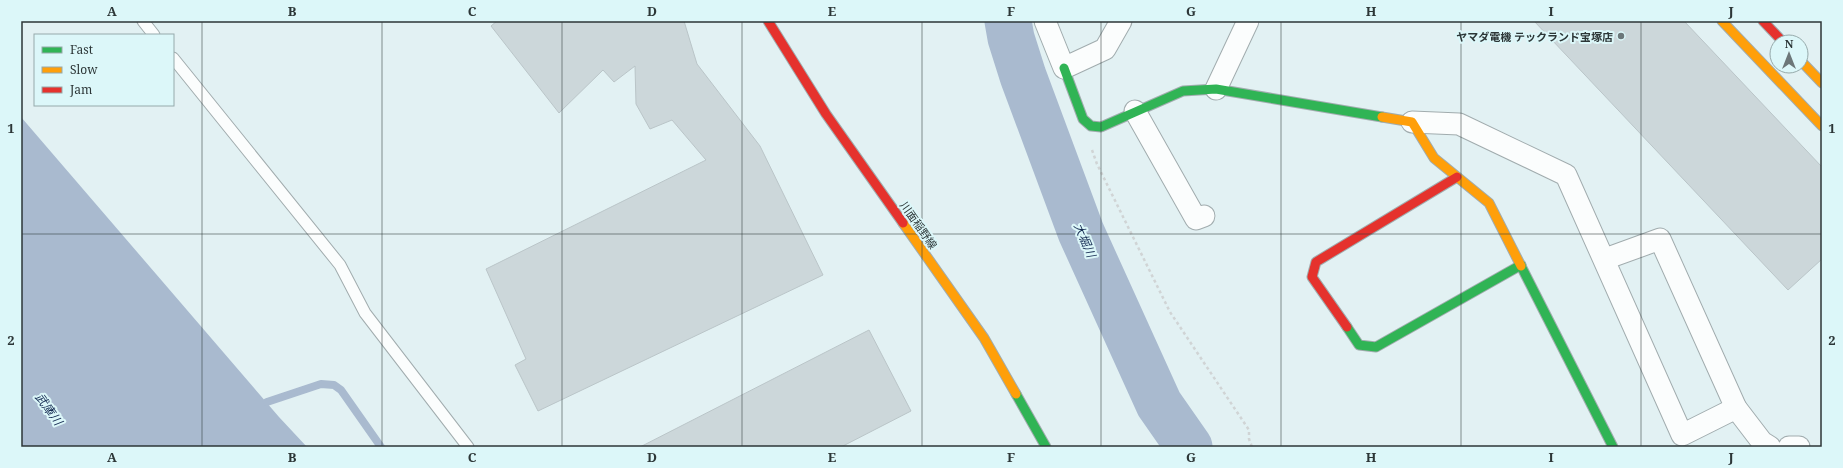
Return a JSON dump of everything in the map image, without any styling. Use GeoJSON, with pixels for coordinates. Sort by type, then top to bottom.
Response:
{"type":"FeatureCollection","features":[{"type":"Feature","properties":{"kind":"street","name":"川面稲野線"},"geometry":{"type":"LineString","coordinates":[[768,21],[826,114],[984,338],[1046,447]]}},
{"type":"Feature","properties":{"kind":"street"},"geometry":{"type":"LineString","coordinates":[[1046,21],[1083,119],[1091,126],[1101,127],[1183,91],[1216,89],[1412,122],[1459,124],[1566,175],[1605,259],[1682,435],[1736,408]]}},
{"type":"Feature","properties":{"kind":"street"},"geometry":{"type":"LineString","coordinates":[[1064,68],[1104,48],[1121,21]]}},
{"type":"Feature","properties":{"kind":"street"},"geometry":{"type":"LineString","coordinates":[[1216,89],[1248,21]]}},
{"type":"Feature","properties":{"kind":"street"},"geometry":{"type":"LineString","coordinates":[[1722,21],[1822,126]]}},
{"type":"Feature","properties":{"kind":"street"},"geometry":{"type":"LineString","coordinates":[[1763,21],[1775,34]]}},
{"type":"Feature","properties":{"kind":"street"},"geometry":{"type":"LineString","coordinates":[[1809,69],[1822,83]]}},
{"type":"Feature","properties":{"kind":"street"},"geometry":{"type":"LineString","coordinates":[[1135,111],[1197,219]]}},
{"type":"Feature","properties":{"kind":"street"},"geometry":{"type":"LineString","coordinates":[[1412,122],[1434,158],[1489,203],[1613,447]]}},
{"type":"Feature","properties":{"kind":"street"},"geometry":{"type":"LineString","coordinates":[[1458,177],[1316,262],[1312,277],[1360,345],[1376,347],[1521,265]]}},
{"type":"Feature","properties":{"kind":"street"},"geometry":{"type":"LineString","coordinates":[[1605,259],[1660,239],[1736,408],[1762,442],[1770,447]]}},
{"type":"Feature","properties":{"kind":"street"},"geometry":{"type":"LineString","coordinates":[[1789,447],[1799,447]]}},
{"type":"Feature","properties":{"kind":"lane"},"geometry":{"type":"LineString","coordinates":[[143,21],[153,34]]}},
{"type":"Feature","properties":{"kind":"lane"},"geometry":{"type":"LineString","coordinates":[[174,59],[340,266],[365,313],[468,447]]}},
{"type":"Feature","properties":{"kind":"path"},"geometry":{"type":"LineString","coordinates":[[1091,126],[1088,138],[1097,164],[1170,312],[1249,430],[1249,438],[1252,447]]}},
{"type":"Feature","properties":{"kind":"water","name":"武庫川"},"geometry":{"type":"Polygon","coordinates":[[[21,117],[279,417],[307,447],[21,447],[21,117]]]}},
{"type":"Feature","properties":{"kind":"building"},"geometry":{"type":"Polygon","coordinates":[[[497,21],[684,21],[697,64],[760,146],[823,275],[538,411],[515,365],[526,359],[486,269],[706,160],[672,120],[650,129],[636,104],[635,66],[614,82],[603,70],[559,113],[491,26],[497,21]]]}},
{"type":"Feature","properties":{"kind":"building"},"geometry":{"type":"Polygon","coordinates":[[[1534,21],[1684,21],[1822,167],[1822,259],[1788,290],[1534,21]]]}},
{"type":"Feature","properties":{"kind":"building"},"geometry":{"type":"Polygon","coordinates":[[[869,330],[911,411],[841,447],[640,447],[869,330]]]}},
{"type":"Feature","properties":{"kind":"waterway","name":"大堀川"},"geometry":{"type":"LineString","coordinates":[[1008,21],[1011,38],[1023,76],[1081,232],[1159,404],[1189,447]]}},
{"type":"Feature","properties":{"kind":"waterway"},"geometry":{"type":"LineString","coordinates":[[267,402],[321,384],[334,385],[341,390],[381,447]]}},
{"type":"Feature","properties":{"kind":"traffic: fast"},"geometry":{"type":"LineString","coordinates":[[1064,68],[1083,119],[1091,126],[1101,127],[1183,91],[1216,89],[1382,117]]}},
{"type":"Feature","properties":{"kind":"traffic: fast"},"geometry":{"type":"LineString","coordinates":[[1347,327],[1359,345],[1376,347],[1521,265]]}},
{"type":"Feature","properties":{"kind":"traffic: fast"},"geometry":{"type":"LineString","coordinates":[[1521,266],[1613,447]]}},
{"type":"Feature","properties":{"kind":"traffic: fast"},"geometry":{"type":"LineString","coordinates":[[1016,394],[1046,447]]}},
{"type":"Feature","properties":{"kind":"traffic: slow"},"geometry":{"type":"LineString","coordinates":[[1722,21],[1822,126]]}},
{"type":"Feature","properties":{"kind":"traffic: slow"},"geometry":{"type":"LineString","coordinates":[[1809,69],[1822,83]]}},
{"type":"Feature","properties":{"kind":"traffic: slow"},"geometry":{"type":"LineString","coordinates":[[1382,117],[1412,122],[1434,158],[1489,203],[1521,266]]}},
{"type":"Feature","properties":{"kind":"traffic: slow"},"geometry":{"type":"LineString","coordinates":[[903,223],[984,338],[1016,394]]}},
{"type":"Feature","properties":{"kind":"traffic: jam"},"geometry":{"type":"LineString","coordinates":[[768,21],[826,114],[903,223]]}},
{"type":"Feature","properties":{"kind":"traffic: jam"},"geometry":{"type":"LineString","coordinates":[[1763,21],[1775,34]]}},
{"type":"Feature","properties":{"kind":"traffic: jam"},"geometry":{"type":"LineString","coordinates":[[1347,327],[1312,277],[1316,262],[1457,177]]}},
{"type":"Feature","properties":{"kind":"place","name":"ヤマダ電機 テックランド宝塚店"},"geometry":{"type":"Point","coordinates":[1621,36]}}]}
